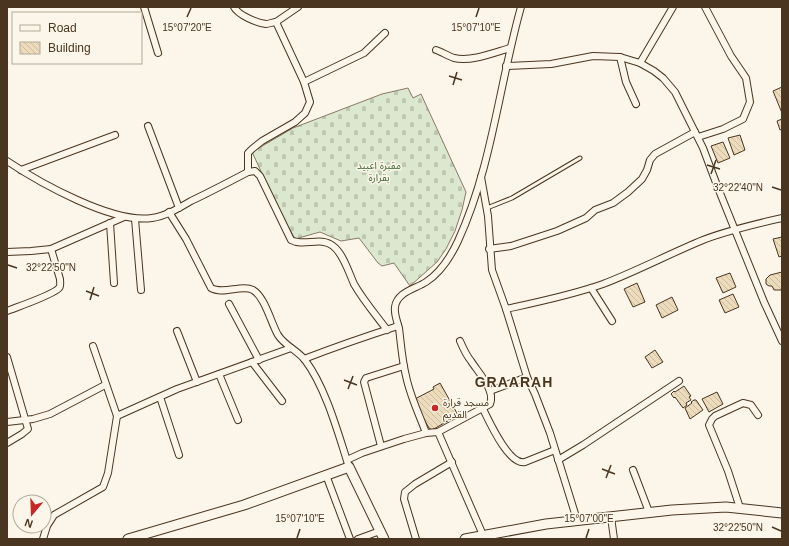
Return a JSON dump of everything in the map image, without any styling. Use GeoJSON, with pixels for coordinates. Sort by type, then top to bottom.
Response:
{"type":"FeatureCollection","features":[{"type":"Feature","properties":{"kind":"street"},"geometry":{"type":"LineString","coordinates":[[144,7],[158,53]]}},
{"type":"Feature","properties":{"kind":"street"},"geometry":{"type":"LineString","coordinates":[[234,7],[238,14],[267,24],[276,22],[298,7]]}},
{"type":"Feature","properties":{"kind":"street"},"geometry":{"type":"LineString","coordinates":[[426,433],[411,396],[405,374],[398,326],[394,310],[397,299],[401,295],[426,282],[441,268],[464,228],[481,177],[496,121],[506,66],[521,7]]}},
{"type":"Feature","properties":{"kind":"street"},"geometry":{"type":"LineString","coordinates":[[640,63],[673,7]]}},
{"type":"Feature","properties":{"kind":"street"},"geometry":{"type":"LineString","coordinates":[[490,249],[511,246],[557,231],[586,218],[595,210],[613,203],[628,192],[642,179],[650,160],[655,154],[696,135],[723,129],[743,119],[750,102],[746,78],[705,7]]}},
{"type":"Feature","properties":{"kind":"street"},"geometry":{"type":"LineString","coordinates":[[248,172],[248,153],[262,141],[295,122],[305,113],[310,102],[304,82],[276,22]]}},
{"type":"Feature","properties":{"kind":"street"},"geometry":{"type":"LineString","coordinates":[[304,82],[364,53],[385,33]]}},
{"type":"Feature","properties":{"kind":"street"},"geometry":{"type":"LineString","coordinates":[[436,50],[460,59],[471,58],[510,48]]}},
{"type":"Feature","properties":{"kind":"street"},"geometry":{"type":"LineString","coordinates":[[506,66],[551,64],[593,56],[620,57],[640,63],[663,78],[676,92],[703,148],[734,230],[782,341]]}},
{"type":"Feature","properties":{"kind":"street"},"geometry":{"type":"LineString","coordinates":[[620,57],[626,82],[636,104]]}},
{"type":"Feature","properties":{"kind":"street"},"geometry":{"type":"LineString","coordinates":[[148,126],[179,208]]}},
{"type":"Feature","properties":{"kind":"street"},"geometry":{"type":"LineString","coordinates":[[21,170],[115,135]]}},
{"type":"Feature","properties":{"kind":"street"},"geometry":{"type":"LineString","coordinates":[[7,161],[46,185],[91,206],[112,214],[135,219],[152,218],[179,208],[248,172],[255,171],[260,176],[291,240],[302,243],[320,241],[334,246],[340,253],[355,284],[387,330]]}},
{"type":"Feature","properties":{"kind":"street"},"geometry":{"type":"LineString","coordinates":[[481,177],[488,216],[492,270],[527,377],[547,425],[577,520]]}},
{"type":"Feature","properties":{"kind":"street"},"geometry":{"type":"LineString","coordinates":[[169,212],[186,239],[211,288],[217,290],[253,290],[262,300],[281,340],[304,359],[313,373],[321,389],[348,463],[382,535],[358,539]]}},
{"type":"Feature","properties":{"kind":"street"},"geometry":{"type":"LineString","coordinates":[[7,252],[51,248],[124,217]]}},
{"type":"Feature","properties":{"kind":"street"},"geometry":{"type":"LineString","coordinates":[[506,309],[544,301],[591,288],[628,274],[704,240],[734,230],[782,218]]}},
{"type":"Feature","properties":{"kind":"street"},"geometry":{"type":"LineString","coordinates":[[135,219],[141,290]]}},
{"type":"Feature","properties":{"kind":"street"},"geometry":{"type":"LineString","coordinates":[[110,223],[114,283]]}},
{"type":"Feature","properties":{"kind":"street"},"geometry":{"type":"LineString","coordinates":[[7,311],[52,293],[61,284],[51,248]]}},
{"type":"Feature","properties":{"kind":"street"},"geometry":{"type":"LineString","coordinates":[[591,288],[612,321]]}},
{"type":"Feature","properties":{"kind":"street"},"geometry":{"type":"LineString","coordinates":[[229,304],[259,360]]}},
{"type":"Feature","properties":{"kind":"street"},"geometry":{"type":"LineString","coordinates":[[304,359],[326,350],[352,343],[398,326]]}},
{"type":"Feature","properties":{"kind":"street"},"geometry":{"type":"LineString","coordinates":[[177,331],[197,382]]}},
{"type":"Feature","properties":{"kind":"street"},"geometry":{"type":"LineString","coordinates":[[128,539],[244,505],[326,475],[382,446],[426,433],[438,432],[483,409],[491,402],[492,396],[479,372],[470,361],[460,341]]}},
{"type":"Feature","properties":{"kind":"street"},"geometry":{"type":"LineString","coordinates":[[43,539],[47,526],[54,515],[103,487],[106,481],[117,416],[93,346]]}},
{"type":"Feature","properties":{"kind":"street"},"geometry":{"type":"LineString","coordinates":[[117,416],[197,382],[291,348]]}},
{"type":"Feature","properties":{"kind":"street"},"geometry":{"type":"LineString","coordinates":[[7,356],[28,427],[27,431],[7,443]]}},
{"type":"Feature","properties":{"kind":"street"},"geometry":{"type":"LineString","coordinates":[[252,362],[282,401]]}},
{"type":"Feature","properties":{"kind":"street"},"geometry":{"type":"LineString","coordinates":[[382,446],[364,382],[366,378],[404,366]]}},
{"type":"Feature","properties":{"kind":"street"},"geometry":{"type":"LineString","coordinates":[[219,374],[238,420]]}},
{"type":"Feature","properties":{"kind":"street"},"geometry":{"type":"LineString","coordinates":[[490,392],[527,377]]}},
{"type":"Feature","properties":{"kind":"street"},"geometry":{"type":"LineString","coordinates":[[558,460],[588,442],[678,381]]}},
{"type":"Feature","properties":{"kind":"street"},"geometry":{"type":"LineString","coordinates":[[7,422],[42,417],[106,385]]}},
{"type":"Feature","properties":{"kind":"street"},"geometry":{"type":"LineString","coordinates":[[160,397],[179,455]]}},
{"type":"Feature","properties":{"kind":"street"},"geometry":{"type":"LineString","coordinates":[[740,508],[728,471],[710,425],[715,416],[743,403],[751,405],[758,415]]}},
{"type":"Feature","properties":{"kind":"street"},"geometry":{"type":"LineString","coordinates":[[483,409],[499,440],[516,461],[522,463],[555,450]]}},
{"type":"Feature","properties":{"kind":"street"},"geometry":{"type":"LineString","coordinates":[[438,432],[483,535]]}},
{"type":"Feature","properties":{"kind":"street"},"geometry":{"type":"LineString","coordinates":[[416,539],[404,499],[405,492],[415,484],[452,462]]}},
{"type":"Feature","properties":{"kind":"street"},"geometry":{"type":"LineString","coordinates":[[633,470],[649,512]]}},
{"type":"Feature","properties":{"kind":"street"},"geometry":{"type":"LineString","coordinates":[[326,475],[350,539]]}},
{"type":"Feature","properties":{"kind":"street"},"geometry":{"type":"LineString","coordinates":[[465,539],[577,520],[709,507],[740,508],[782,513]]}},
{"type":"Feature","properties":{"kind":"street"},"geometry":{"type":"LineString","coordinates":[[611,517],[614,539]]}},
{"type":"Feature","properties":{"kind":"lane"},"geometry":{"type":"LineString","coordinates":[[487,208],[512,198],[580,158]]}},
{"type":"Feature","properties":{"kind":"green space","name":"مقبرة اعبيد بقرارة"},"geometry":{"type":"Polygon","coordinates":[[[408,88],[413,98],[421,94],[466,192],[455,231],[446,249],[437,262],[410,286],[394,263],[382,266],[359,238],[341,241],[320,232],[295,239],[281,214],[252,152],[293,128],[382,94],[408,88]]]}},
{"type":"Feature","properties":{"kind":"building"},"geometry":{"type":"Polygon","coordinates":[[[782,87],[782,113],[773,91],[782,87]]]}},
{"type":"Feature","properties":{"kind":"building"},"geometry":{"type":"Polygon","coordinates":[[[782,119],[782,129],[780,130],[777,121],[782,119]]]}},
{"type":"Feature","properties":{"kind":"building"},"geometry":{"type":"Polygon","coordinates":[[[740,135],[745,150],[734,155],[728,138],[740,135]]]}},
{"type":"Feature","properties":{"kind":"building"},"geometry":{"type":"Polygon","coordinates":[[[723,142],[730,158],[718,163],[711,146],[723,142]]]}},
{"type":"Feature","properties":{"kind":"building"},"geometry":{"type":"Polygon","coordinates":[[[782,237],[782,256],[779,257],[773,239],[782,237]]]}},
{"type":"Feature","properties":{"kind":"building"},"geometry":{"type":"Polygon","coordinates":[[[782,272],[782,290],[774,290],[772,286],[766,284],[766,279],[770,275],[782,272]]]}},
{"type":"Feature","properties":{"kind":"building"},"geometry":{"type":"Polygon","coordinates":[[[730,273],[736,287],[723,293],[716,278],[730,273]]]}},
{"type":"Feature","properties":{"kind":"building"},"geometry":{"type":"Polygon","coordinates":[[[637,283],[645,302],[633,307],[624,289],[637,283]]]}},
{"type":"Feature","properties":{"kind":"building"},"geometry":{"type":"Polygon","coordinates":[[[733,294],[739,307],[725,313],[719,300],[733,294]]]}},
{"type":"Feature","properties":{"kind":"building"},"geometry":{"type":"Polygon","coordinates":[[[672,297],[678,310],[662,318],[656,305],[672,297]]]}},
{"type":"Feature","properties":{"kind":"building"},"geometry":{"type":"Polygon","coordinates":[[[655,350],[663,362],[652,368],[645,357],[655,350]]]}},
{"type":"Feature","properties":{"kind":"building"},"geometry":{"type":"Polygon","coordinates":[[[440,383],[458,415],[432,430],[429,428],[413,400],[434,389],[433,387],[440,383]]]}},
{"type":"Feature","properties":{"kind":"building"},"geometry":{"type":"Polygon","coordinates":[[[684,386],[691,396],[689,397],[691,400],[686,403],[687,405],[683,408],[671,394],[684,386]]]}},
{"type":"Feature","properties":{"kind":"building"},"geometry":{"type":"Polygon","coordinates":[[[717,392],[723,404],[709,412],[702,399],[717,392]]]}},
{"type":"Feature","properties":{"kind":"building"},"geometry":{"type":"Polygon","coordinates":[[[696,400],[703,410],[690,419],[685,408],[696,400]]]}},
{"type":"Feature","properties":{"kind":"place","name":"مسجد قرارة القديم"},"geometry":{"type":"Point","coordinates":[435,408]}},
{"type":"Feature","properties":{"kind":"district","name":"GRAARAH"},"geometry":{"type":"Point","coordinates":[514,382]}}]}
